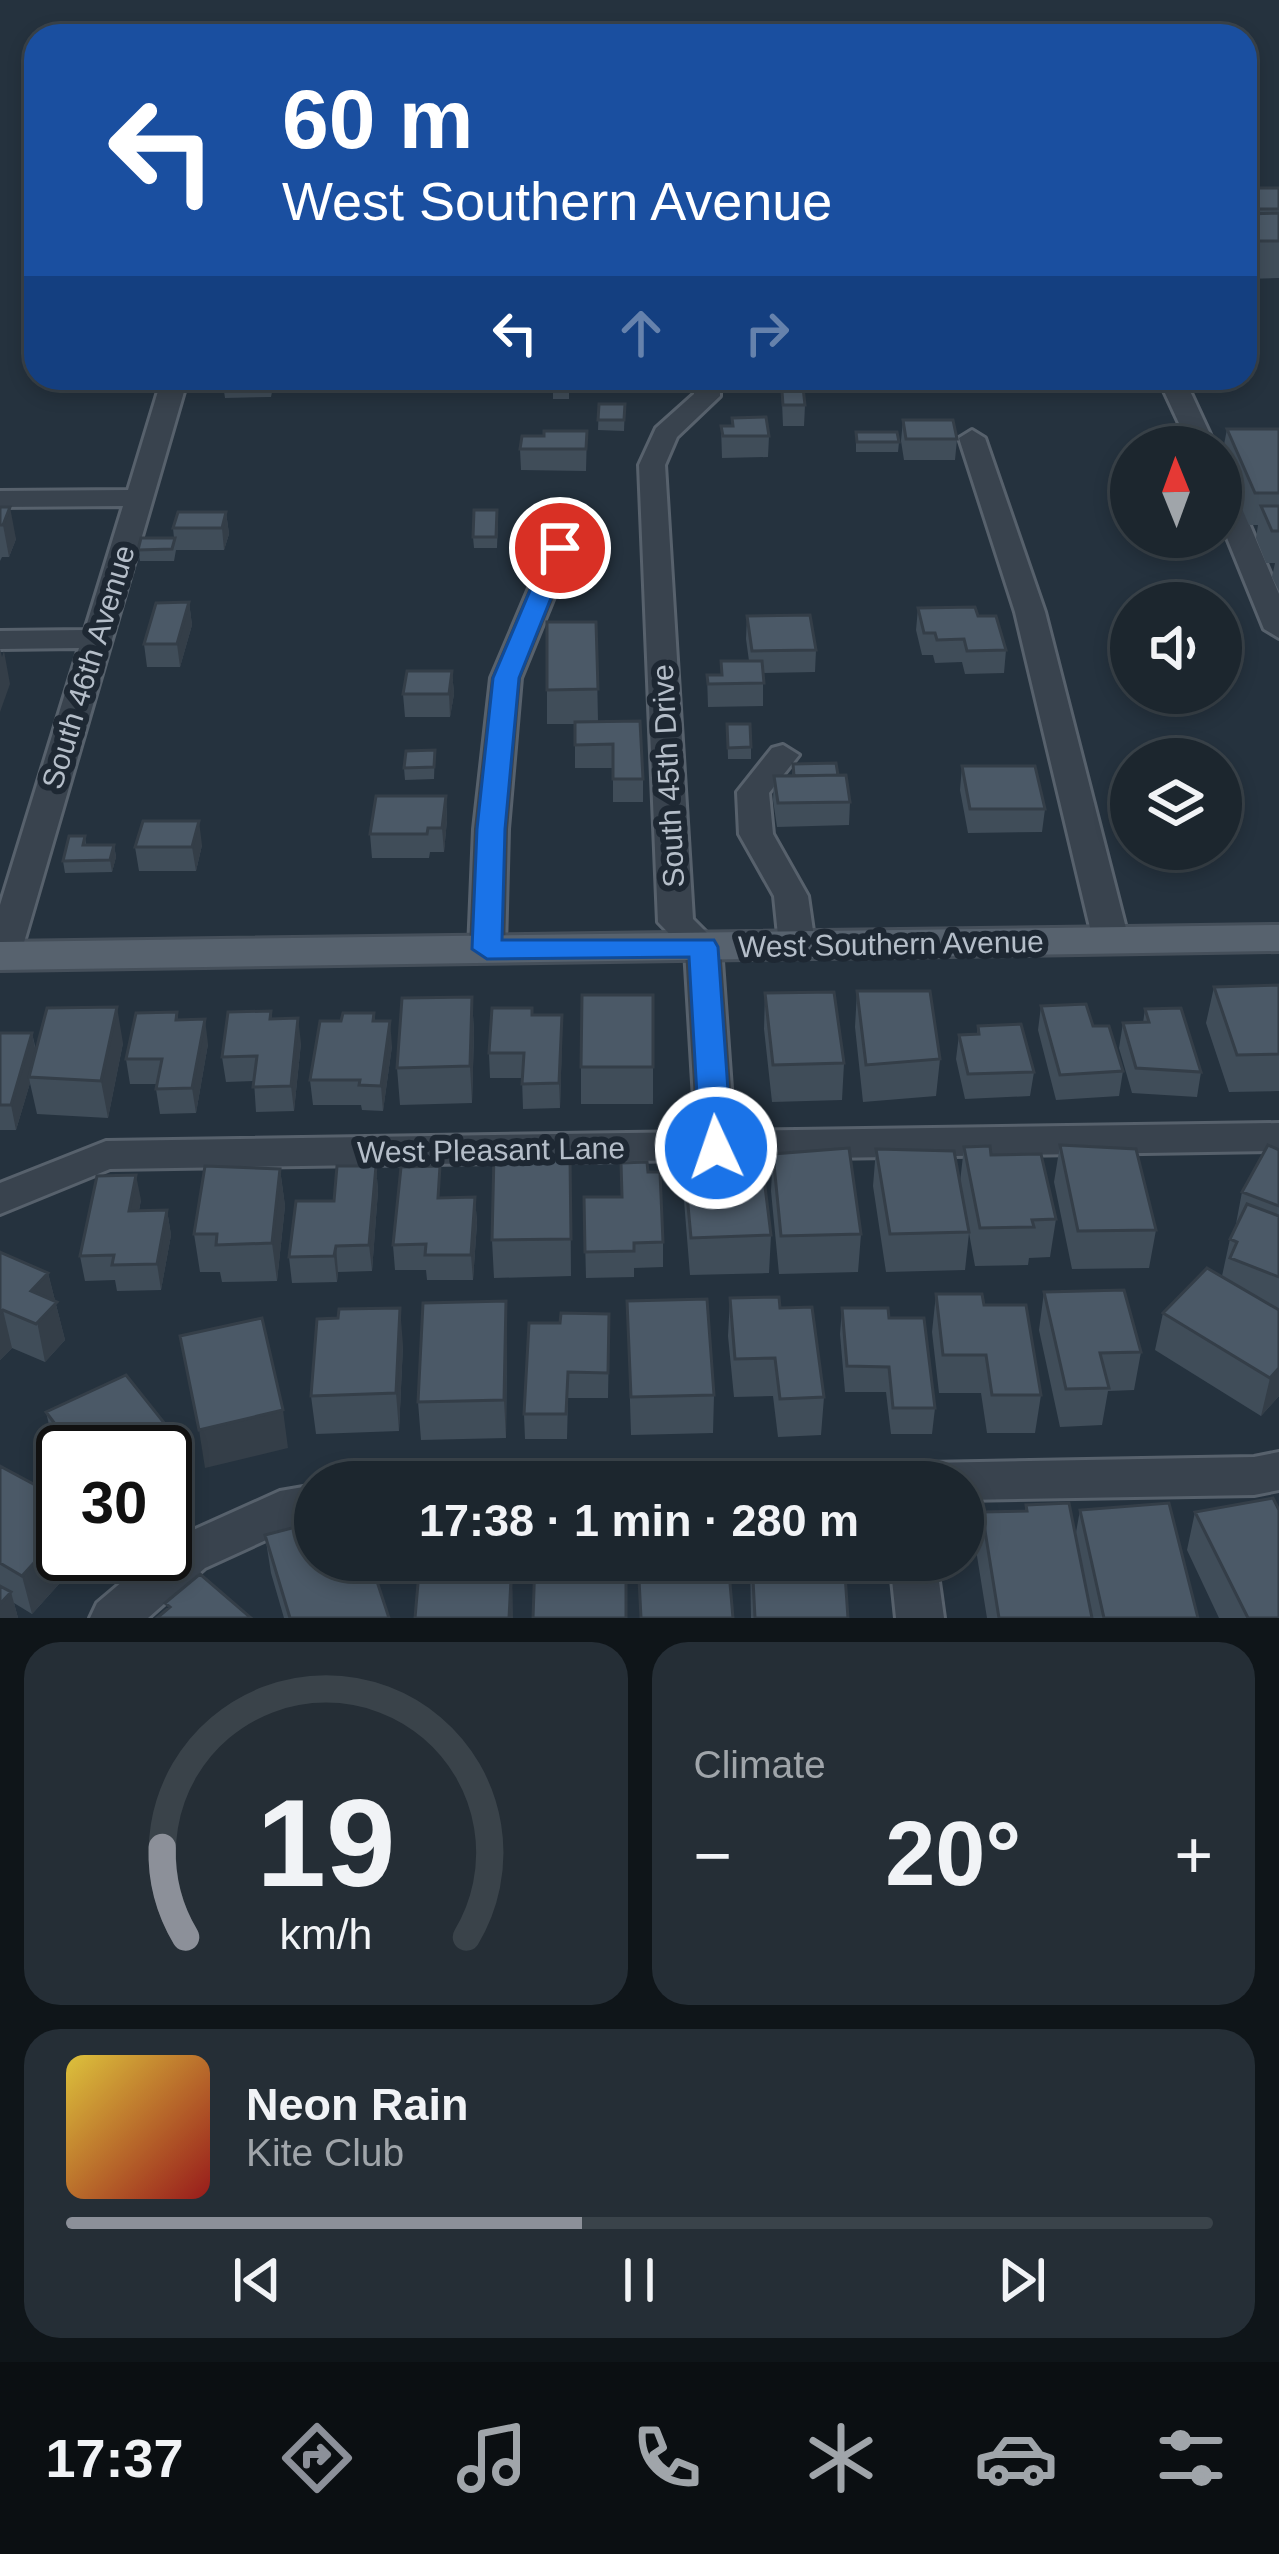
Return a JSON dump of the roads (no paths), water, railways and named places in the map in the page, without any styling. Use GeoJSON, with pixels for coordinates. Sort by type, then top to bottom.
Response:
{"type":"FeatureCollection","features":[{"type":"Feature","properties":{"kind":"main road","name":"West Southern Avenue"},"geometry":{"type":"LineString","coordinates":[[1,956],[1279,938]]}},
{"type":"Feature","properties":{"kind":"street","name":"South 46th Avenue"},"geometry":{"type":"LineString","coordinates":[[1,956],[172,390]]}},
{"type":"Feature","properties":{"kind":"street","name":"South 45th Drive"},"geometry":{"type":"LineString","coordinates":[[706,390],[706,396],[665,434],[652,465],[676,922],[704,947],[716,1148]]}},
{"type":"Feature","properties":{"kind":"street"},"geometry":{"type":"LineString","coordinates":[[1177,390],[1193,426]]}},
{"type":"Feature","properties":{"kind":"street"},"geometry":{"type":"LineString","coordinates":[[972,438],[1030,612],[1111,940]]}},
{"type":"Feature","properties":{"kind":"street"},"geometry":{"type":"LineString","coordinates":[[0,499],[139,498]]}},
{"type":"Feature","properties":{"kind":"street"},"geometry":{"type":"LineString","coordinates":[[1242,540],[1279,629]]}},
{"type":"Feature","properties":{"kind":"street"},"geometry":{"type":"LineString","coordinates":[[487,949],[491,829],[506,678],[560,548]]}},
{"type":"Feature","properties":{"kind":"street"},"geometry":{"type":"LineString","coordinates":[[0,640],[96,639]]}},
{"type":"Feature","properties":{"kind":"street"},"geometry":{"type":"LineString","coordinates":[[783,755],[753,792],[756,834],[791,896],[797,945]]}},
{"type":"Feature","properties":{"kind":"street","name":"West Pleasant Lane"},"geometry":{"type":"LineString","coordinates":[[0,1199],[106,1156],[1279,1137]]}},
{"type":"Feature","properties":{"kind":"street"},"geometry":{"type":"LineString","coordinates":[[984,1481],[1254,1476],[1279,1471]]}},
{"type":"Feature","properties":{"kind":"street"},"geometry":{"type":"LineString","coordinates":[[114,1618],[188,1554],[294,1506]]}},
{"type":"Feature","properties":{"kind":"street"},"geometry":{"type":"LineString","coordinates":[[916,1581],[920,1618]]}}]}
